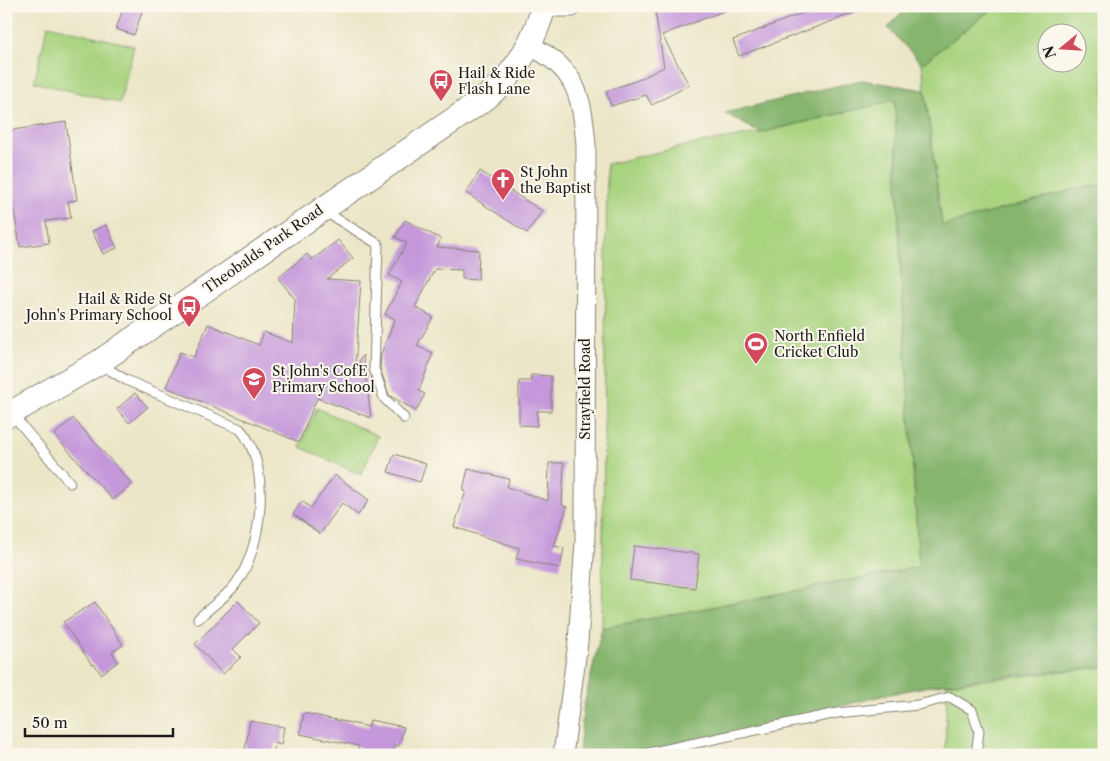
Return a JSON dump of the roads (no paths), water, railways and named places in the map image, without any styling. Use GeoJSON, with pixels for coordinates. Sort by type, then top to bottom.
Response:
{"type":"FeatureCollection","features":[{"type":"Feature","properties":{"kind":"street","name":"Theobalds Park Road"},"geometry":{"type":"LineString","coordinates":[[9,415],[98,363],[487,97],[513,72],[530,46],[538,8]]}},
{"type":"Feature","properties":{"kind":"street","name":"Strayfield Road"},"geometry":{"type":"LineString","coordinates":[[530,46],[543,52],[564,67],[572,80],[584,111],[586,145],[585,542],[578,642],[563,755]]}},
{"type":"Feature","properties":{"kind":"lane"},"geometry":{"type":"LineString","coordinates":[[538,8],[573,12]]}},
{"type":"Feature","properties":{"kind":"lane"},"geometry":{"type":"LineString","coordinates":[[321,209],[378,244],[374,369],[384,398],[404,418]]}},
{"type":"Feature","properties":{"kind":"lane"},"geometry":{"type":"LineString","coordinates":[[98,363],[126,380],[240,429],[248,438],[254,450],[260,488],[259,517],[247,562],[235,585],[198,619]]}},
{"type":"Feature","properties":{"kind":"lane"},"geometry":{"type":"LineString","coordinates":[[9,415],[70,483]]}},
{"type":"Feature","properties":{"kind":"lane"},"geometry":{"type":"LineString","coordinates":[[639,755],[837,713],[918,705],[950,698],[972,710],[979,731],[976,755]]}},
{"type":"Feature","properties":{"kind":"place","name":"Hail & Ride Flash Lane"},"geometry":{"type":"Point","coordinates":[441,102]}},
{"type":"Feature","properties":{"kind":"place","name":"St John the Baptist"},"geometry":{"type":"Point","coordinates":[503,201]}},
{"type":"Feature","properties":{"kind":"place","name":"Hail & Ride St John's Primary School"},"geometry":{"type":"Point","coordinates":[189,328]}},
{"type":"Feature","properties":{"kind":"place","name":"North Enfield Cricket Club"},"geometry":{"type":"Point","coordinates":[756,365]}},
{"type":"Feature","properties":{"kind":"place","name":"St John's CofE Primary School"},"geometry":{"type":"Point","coordinates":[254,400]}}]}
